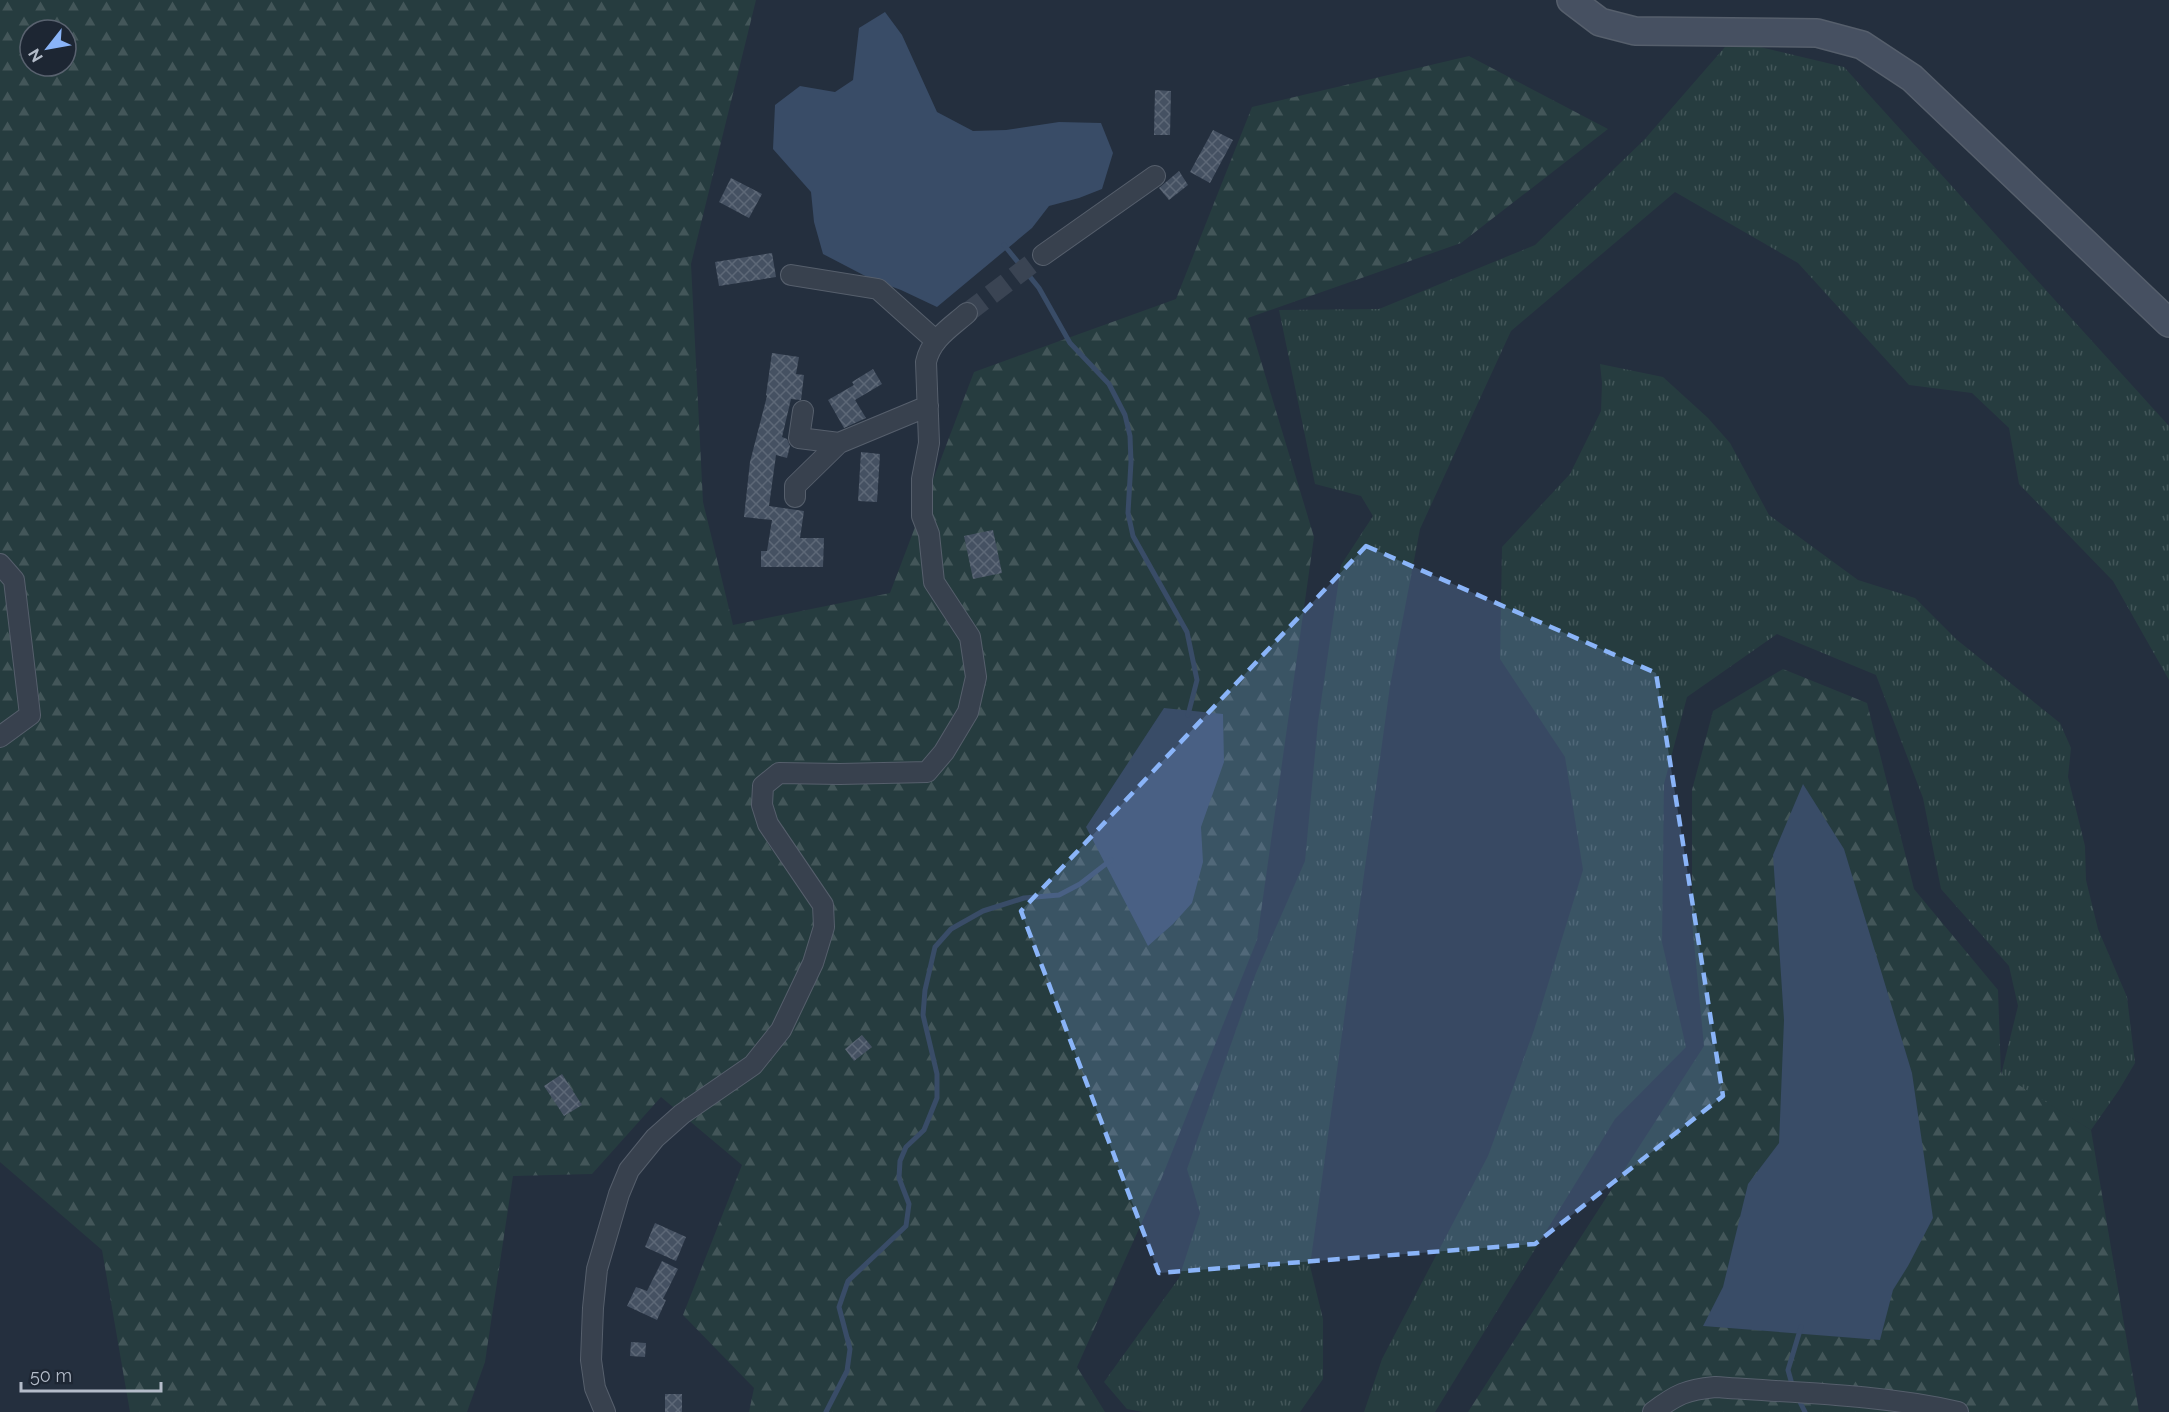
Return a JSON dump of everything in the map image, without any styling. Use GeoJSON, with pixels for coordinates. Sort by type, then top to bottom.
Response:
{"type":"FeatureCollection","features":[{"type":"Feature","properties":{"kind":"street"},"geometry":{"type":"LineString","coordinates":[[1571,0],[1600,22],[1635,31],[1817,33],[1862,45],[1912,78],[2169,323]]}},
{"type":"Feature","properties":{"kind":"street"},"geometry":{"type":"LineString","coordinates":[[1043,255],[1155,177]]}},
{"type":"Feature","properties":{"kind":"street"},"geometry":{"type":"LineString","coordinates":[[790,275],[878,289],[935,340]]}},
{"type":"Feature","properties":{"kind":"street"},"geometry":{"type":"LineString","coordinates":[[605,1412],[595,1388],[591,1360],[593,1308],[597,1269],[619,1194],[629,1170],[655,1138],[682,1114],[753,1065],[781,1030],[813,963],[824,927],[823,905],[768,824],[762,805],[763,786],[779,773],[927,772],[944,752],[968,712],[976,677],[970,637],[934,582],[928,534],[922,516],[922,478],[929,443],[926,362],[935,340],[967,313]]}},
{"type":"Feature","properties":{"kind":"street"},"geometry":{"type":"LineString","coordinates":[[795,497],[795,486],[839,443],[928,406]]}},
{"type":"Feature","properties":{"kind":"street"},"geometry":{"type":"LineString","coordinates":[[802,411],[799,438],[839,443]]}},
{"type":"Feature","properties":{"kind":"street"},"geometry":{"type":"LineString","coordinates":[[0,564],[14,580],[30,716],[0,737]]}},
{"type":"Feature","properties":{"kind":"street"},"geometry":{"type":"LineString","coordinates":[[1653,1412],[1690,1390],[1715,1388],[1872,1399],[1958,1412]]}},
{"type":"Feature","properties":{"kind":"highlighted area"},"geometry":{"type":"Polygon","coordinates":[[[1366,546],[1656,673],[1723,1096],[1535,1244],[1159,1273],[1021,911],[1366,546]]]}},
{"type":"Feature","properties":{"kind":"green space"},"geometry":{"type":"Polygon","coordinates":[[[0,0],[756,0],[691,264],[703,502],[733,625],[890,593],[974,372],[1176,299],[1252,107],[1469,56],[1608,129],[1461,243],[1248,318],[1314,537],[1257,940],[1160,1182],[1077,1367],[1105,1412],[749,1412],[754,1388],[683,1315],[742,1165],[661,1097],[592,1174],[513,1176],[485,1362],[467,1412],[130,1412],[102,1250],[0,1162],[0,0]]]}},
{"type":"Feature","properties":{"kind":"green space"},"geometry":{"type":"Polygon","coordinates":[[[1731,40],[1844,67],[2169,426],[2169,680],[2113,581],[2019,484],[2009,428],[1972,393],[1909,385],[1798,263],[1675,192],[1511,331],[1420,529],[1390,686],[1310,1266],[1323,1319],[1323,1379],[1300,1412],[1143,1412],[1127,1409],[1104,1382],[1179,1278],[1200,1213],[1187,1169],[1256,973],[1305,861],[1318,722],[1341,565],[1373,516],[1361,496],[1315,484],[1279,310],[1379,309],[1535,245],[1644,140],[1731,40]]]}},
{"type":"Feature","properties":{"kind":"green space"},"geometry":{"type":"Polygon","coordinates":[[[1600,364],[1663,377],[1708,418],[1730,443],[1769,515],[1858,580],[1915,598],[1956,639],[2060,723],[2071,748],[2068,777],[2085,846],[2086,880],[2098,929],[2127,997],[2135,1063],[2091,1130],[2001,1075],[2018,1006],[2009,966],[1941,889],[1923,798],[1876,675],[1777,634],[1687,697],[1664,784],[1662,942],[1686,1047],[1615,1119],[1435,1412],[1364,1412],[1382,1359],[1488,1156],[1534,1030],[1583,870],[1565,757],[1500,659],[1502,547],[1570,474],[1601,411],[1600,364]]]}},
{"type":"Feature","properties":{"kind":"green space"},"geometry":{"type":"Polygon","coordinates":[[[1783,669],[1867,703],[1914,889],[1998,990],[2001,1074],[2091,1130],[2139,1412],[1468,1412],[1704,1046],[1692,922],[1692,790],[1713,711],[1783,669]]]}},
{"type":"Feature","properties":{"kind":"water"},"geometry":{"type":"Polygon","coordinates":[[[885,12],[902,35],[937,112],[973,131],[1006,130],[1059,122],[1101,123],[1113,153],[1102,189],[1049,206],[1032,228],[937,307],[871,279],[823,254],[814,222],[811,192],[773,149],[775,105],[800,86],[835,92],[853,80],[859,28],[885,12]]]}},
{"type":"Feature","properties":{"kind":"water"},"geometry":{"type":"Polygon","coordinates":[[[1164,708],[1223,714],[1224,762],[1201,827],[1203,862],[1192,903],[1148,946],[1086,827],[1164,708]]]}},
{"type":"Feature","properties":{"kind":"water"},"geometry":{"type":"Polygon","coordinates":[[[1803,784],[1844,849],[1912,1073],[1933,1218],[1893,1290],[1880,1340],[1703,1326],[1723,1287],[1748,1184],[1779,1143],[1784,1020],[1773,855],[1803,784]]]}},
{"type":"Feature","properties":{"kind":"building"},"geometry":{"type":"Polygon","coordinates":[[[1155,90],[1171,91],[1170,135],[1154,135],[1155,90]]]}},
{"type":"Feature","properties":{"kind":"building"},"geometry":{"type":"Polygon","coordinates":[[[1213,130],[1233,140],[1210,183],[1190,172],[1213,130]]]}},
{"type":"Feature","properties":{"kind":"building"},"geometry":{"type":"Polygon","coordinates":[[[1179,171],[1188,185],[1169,200],[1159,188],[1179,171]]]}},
{"type":"Feature","properties":{"kind":"building"},"geometry":{"type":"Polygon","coordinates":[[[731,178],[762,194],[749,218],[719,202],[731,178]]]}},
{"type":"Feature","properties":{"kind":"building"},"geometry":{"type":"Polygon","coordinates":[[[772,253],[776,277],[719,286],[715,262],[772,253]]]}},
{"type":"Feature","properties":{"kind":"building"},"geometry":{"type":"Polygon","coordinates":[[[772,353],[799,357],[796,374],[804,375],[801,400],[791,399],[782,437],[787,439],[790,446],[787,458],[776,455],[769,506],[804,511],[800,538],[824,538],[823,567],[761,567],[761,551],[767,551],[772,520],[744,517],[750,462],[767,396],[772,353]]]}},
{"type":"Feature","properties":{"kind":"building"},"geometry":{"type":"Polygon","coordinates":[[[873,369],[882,384],[855,400],[866,418],[844,428],[828,400],[854,385],[852,382],[873,369]]]}},
{"type":"Feature","properties":{"kind":"building"},"geometry":{"type":"Polygon","coordinates":[[[861,452],[880,454],[877,502],[858,501],[861,452]]]}},
{"type":"Feature","properties":{"kind":"building"},"geometry":{"type":"Polygon","coordinates":[[[993,530],[1002,573],[973,579],[964,536],[993,530]]]}},
{"type":"Feature","properties":{"kind":"building"},"geometry":{"type":"Polygon","coordinates":[[[862,1035],[872,1047],[854,1061],[845,1049],[862,1035]]]}},
{"type":"Feature","properties":{"kind":"building"},"geometry":{"type":"Polygon","coordinates":[[[562,1074],[582,1105],[564,1116],[544,1086],[562,1074]]]}},
{"type":"Feature","properties":{"kind":"building"},"geometry":{"type":"Polygon","coordinates":[[[655,1223],[686,1237],[676,1261],[645,1247],[655,1223]]]}},
{"type":"Feature","properties":{"kind":"building"},"geometry":{"type":"Polygon","coordinates":[[[662,1261],[678,1269],[663,1299],[666,1300],[657,1320],[627,1306],[636,1287],[647,1291],[662,1261]]]}},
{"type":"Feature","properties":{"kind":"building"},"geometry":{"type":"Polygon","coordinates":[[[631,1342],[646,1343],[645,1357],[630,1356],[631,1342]]]}},
{"type":"Feature","properties":{"kind":"building"},"geometry":{"type":"Polygon","coordinates":[[[665,1394],[682,1394],[682,1412],[665,1412],[665,1394]]]}},
{"type":"Feature","properties":{"kind":"waterway"},"geometry":{"type":"LineString","coordinates":[[1004,245],[1039,288],[1070,343],[1109,384],[1125,415],[1130,436],[1131,462],[1128,513],[1133,536],[1187,632],[1197,680],[1188,715]]}},
{"type":"Feature","properties":{"kind":"waterway"},"geometry":{"type":"LineString","coordinates":[[826,1412],[847,1371],[850,1349],[839,1307],[848,1281],[906,1226],[909,1204],[899,1178],[900,1161],[906,1147],[924,1130],[937,1098],[937,1074],[923,1015],[925,990],[935,947],[951,929],[983,911],[1024,898],[1059,895],[1080,884],[1111,860]]}},
{"type":"Feature","properties":{"kind":"waterway"},"geometry":{"type":"LineString","coordinates":[[1793,1388],[1788,1370],[1801,1327]]}},
{"type":"Feature","properties":{"kind":"waterway"},"geometry":{"type":"LineString","coordinates":[[1797,1396],[1805,1412]]}},
{"type":"Feature","properties":{"kind":"tunnel"},"geometry":{"type":"LineString","coordinates":[[967,313],[1043,255]]}}]}
